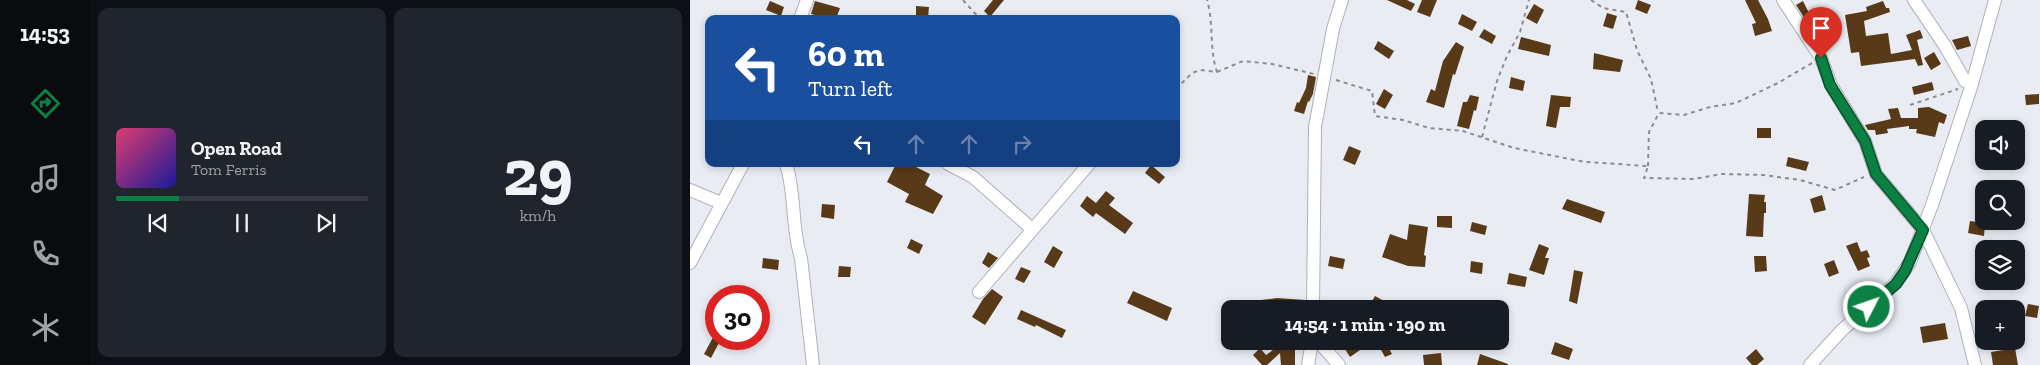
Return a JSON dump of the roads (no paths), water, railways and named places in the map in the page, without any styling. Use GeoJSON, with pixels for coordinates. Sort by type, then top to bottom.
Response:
{"type":"FeatureCollection","features":[{"type":"Feature","properties":{"kind":"street"},"geometry":{"type":"LineString","coordinates":[[801,15],[807,0]]}},
{"type":"Feature","properties":{"kind":"street"},"geometry":{"type":"LineString","coordinates":[[1313,300],[1315,127],[1333,29],[1342,0]]}},
{"type":"Feature","properties":{"kind":"street"},"geometry":{"type":"LineString","coordinates":[[1783,0],[1821,58],[1830,85],[1865,141],[1876,174],[1923,230],[1960,308],[1975,365]]}},
{"type":"Feature","properties":{"kind":"street"},"geometry":{"type":"LineString","coordinates":[[1914,0],[1968,83]]}},
{"type":"Feature","properties":{"kind":"street"},"geometry":{"type":"LineString","coordinates":[[1810,365],[1842,330],[1896,284],[1910,262],[1923,230],[1968,83],[1996,0]]}},
{"type":"Feature","properties":{"kind":"street"},"geometry":{"type":"LineString","coordinates":[[690,263],[741,167]]}},
{"type":"Feature","properties":{"kind":"street"},"geometry":{"type":"LineString","coordinates":[[787,167],[791,179],[796,245],[801,258],[813,365]]}},
{"type":"Feature","properties":{"kind":"street"},"geometry":{"type":"LineString","coordinates":[[954,167],[972,177],[1032,229]]}},
{"type":"Feature","properties":{"kind":"street"},"geometry":{"type":"LineString","coordinates":[[979,292],[1086,167]]}},
{"type":"Feature","properties":{"kind":"street"},"geometry":{"type":"LineString","coordinates":[[690,190],[721,203]]}},
{"type":"Feature","properties":{"kind":"street"},"geometry":{"type":"LineString","coordinates":[[1308,365],[1310,350]]}},
{"type":"Feature","properties":{"kind":"street"},"geometry":{"type":"LineString","coordinates":[[1326,350],[1339,365]]}}]}
